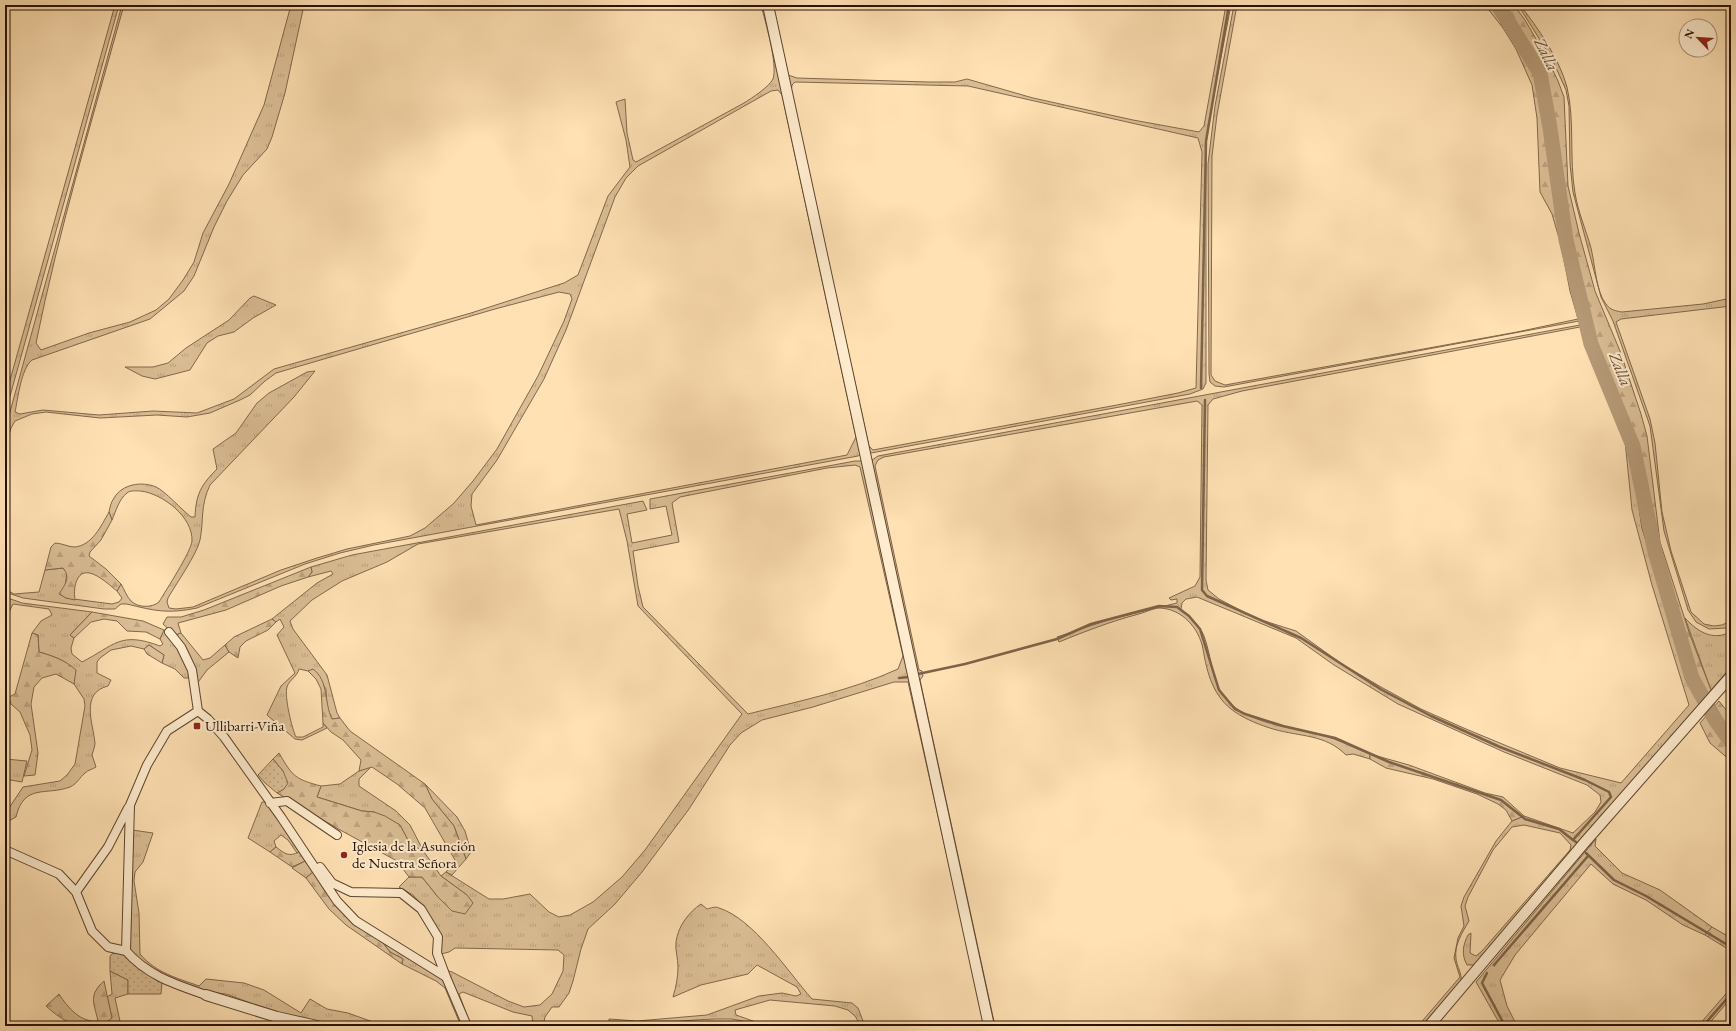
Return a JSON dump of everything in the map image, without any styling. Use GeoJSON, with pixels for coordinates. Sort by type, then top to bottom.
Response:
{"type":"FeatureCollection","features":[{"type":"Feature","properties":{"kind":"street"},"geometry":{"type":"LineString","coordinates":[[768,5],[989,1026]]}},
{"type":"Feature","properties":{"kind":"street"},"geometry":{"type":"LineString","coordinates":[[169,632],[182,648],[192,670],[198,711],[208,719],[224,737],[281,818],[332,883],[350,892],[401,893],[421,908],[438,936],[437,953],[467,1026]]}},
{"type":"Feature","properties":{"kind":"street"},"geometry":{"type":"LineString","coordinates":[[1429,1026],[1585,842],[1731,676]]}},
{"type":"Feature","properties":{"kind":"street"},"geometry":{"type":"LineString","coordinates":[[76,892],[108,848],[130,805],[147,765],[167,731],[198,711]]}},
{"type":"Feature","properties":{"kind":"street"},"geometry":{"type":"LineString","coordinates":[[270,803],[287,801],[337,835]]}},
{"type":"Feature","properties":{"kind":"street"},"geometry":{"type":"LineString","coordinates":[[126,951],[130,805]]}},
{"type":"Feature","properties":{"kind":"street"},"geometry":{"type":"LineString","coordinates":[[281,818],[337,902],[356,921],[446,977]]}},
{"type":"Feature","properties":{"kind":"street"},"geometry":{"type":"LineString","coordinates":[[5,850],[59,874],[76,892],[92,931],[108,947],[126,951],[137,964],[164,980],[277,1017],[317,1026]]}},
{"type":"Feature","properties":{"kind":"green space"},"geometry":{"type":"Polygon","coordinates":[[[115,5],[119,5],[5,414],[5,398],[115,5]]]}},
{"type":"Feature","properties":{"kind":"green space"},"geometry":{"type":"Polygon","coordinates":[[[122,5],[124,5],[77,173],[45,300],[36,343],[41,350],[89,333],[130,322],[156,310],[169,299],[194,262],[203,233],[229,184],[264,105],[291,5],[304,5],[285,93],[267,149],[243,175],[227,201],[214,227],[194,276],[184,291],[150,319],[32,360],[25,370],[19,392],[15,412],[20,414],[43,410],[99,415],[153,411],[197,413],[234,399],[274,369],[471,313],[564,283],[578,275],[608,196],[630,167],[626,140],[616,102],[625,99],[627,133],[633,160],[636,162],[747,101],[764,89],[773,79],[774,63],[761,5],[765,5],[861,454],[858,456],[374,545],[340,553],[305,564],[197,608],[178,611],[162,611],[127,604],[121,604],[115,609],[104,609],[23,598],[5,592],[5,589],[14,594],[39,592],[45,570],[63,568],[67,573],[65,586],[66,598],[112,604],[119,602],[122,598],[117,591],[121,584],[130,599],[137,605],[149,606],[159,602],[191,546],[191,532],[188,523],[175,508],[167,502],[150,493],[141,491],[130,491],[122,498],[112,520],[109,512],[113,500],[118,493],[127,487],[139,484],[151,485],[164,492],[191,517],[195,517],[200,490],[217,469],[213,449],[236,433],[257,403],[269,393],[307,372],[315,371],[294,397],[210,485],[205,500],[198,546],[191,561],[168,598],[167,602],[169,608],[176,609],[193,607],[281,570],[317,558],[347,549],[410,536],[425,528],[453,504],[473,481],[497,449],[538,376],[564,321],[572,299],[570,294],[559,292],[495,309],[276,373],[250,395],[210,413],[187,417],[157,415],[100,418],[46,412],[32,414],[15,421],[11,428],[5,450],[5,430],[122,5]],[[778,90],[771,91],[638,166],[626,178],[615,197],[566,330],[544,379],[497,460],[472,494],[471,506],[476,525],[847,455],[856,437],[782,95],[778,90]]]}},
{"type":"Feature","properties":{"kind":"green space"},"geometry":{"type":"Polygon","coordinates":[[[770,5],[773,5],[788,75],[797,78],[928,82],[955,82],[967,79],[1033,98],[1133,120],[1199,132],[1204,126],[1226,5],[1231,5],[1206,144],[1206,383],[1203,389],[1190,394],[871,453],[867,449],[770,5]],[[795,82],[792,85],[791,93],[869,446],[873,450],[1117,405],[1196,388],[1202,152],[1198,138],[968,86],[795,82]]]}},
{"type":"Feature","properties":{"kind":"green space"},"geometry":{"type":"Polygon","coordinates":[[[1234,5],[1237,5],[1217,115],[1212,156],[1211,375],[1215,381],[1225,385],[1517,332],[1578,319],[1579,321],[1224,387],[1215,386],[1210,382],[1208,164],[1215,106],[1234,5]]]}},
{"type":"Feature","properties":{"kind":"green space"},"geometry":{"type":"Polygon","coordinates":[[[1485,5],[1514,5],[1525,20],[1547,58],[1564,97],[1568,186],[1595,291],[1620,351],[1647,436],[1660,542],[1690,635],[1711,690],[1701,702],[1682,659],[1642,528],[1631,453],[1625,441],[1618,410],[1591,357],[1583,336],[1570,291],[1561,245],[1552,214],[1540,192],[1537,118],[1532,85],[1516,49],[1503,28],[1485,5]]]}},
{"type":"Feature","properties":{"kind":"green space"},"geometry":{"type":"Polygon","coordinates":[[[1518,5],[1520,5],[1541,33],[1559,65],[1567,87],[1571,113],[1572,166],[1576,200],[1591,248],[1600,292],[1606,304],[1615,311],[1622,312],[1703,304],[1731,298],[1731,306],[1621,319],[1616,322],[1650,419],[1655,443],[1662,512],[1671,551],[1691,612],[1704,624],[1714,626],[1722,625],[1731,621],[1731,624],[1726,628],[1709,629],[1696,622],[1688,610],[1664,531],[1650,426],[1613,321],[1601,297],[1573,192],[1570,164],[1569,106],[1566,90],[1552,59],[1518,5]]]}},
{"type":"Feature","properties":{"kind":"green space"},"geometry":{"type":"Polygon","coordinates":[[[254,296],[276,305],[253,318],[234,332],[218,336],[207,343],[190,370],[155,379],[142,376],[125,367],[153,367],[168,363],[186,348],[229,320],[250,298],[254,296]]]}},
{"type":"Feature","properties":{"kind":"green space"},"geometry":{"type":"Polygon","coordinates":[[[1580,325],[1580,327],[1242,391],[1213,399],[1208,405],[1206,580],[1208,590],[1219,599],[1255,618],[1296,631],[1342,664],[1421,709],[1560,768],[1621,783],[1689,705],[1652,585],[1632,510],[1625,441],[1631,453],[1642,528],[1682,659],[1701,703],[1477,963],[1474,965],[1467,965],[1463,950],[1468,935],[1471,933],[1470,953],[1476,956],[1570,850],[1571,845],[1560,833],[1524,825],[1512,827],[1493,850],[1468,897],[1465,906],[1469,921],[1459,939],[1456,949],[1461,981],[1422,1026],[1418,1026],[1460,977],[1454,958],[1458,938],[1464,926],[1461,906],[1464,897],[1496,841],[1512,821],[1524,816],[1573,833],[1595,812],[1601,802],[1600,795],[1587,785],[1504,752],[1398,704],[1334,665],[1296,638],[1197,597],[1186,599],[1182,603],[1181,609],[1200,628],[1204,636],[1217,685],[1226,699],[1246,714],[1258,719],[1334,739],[1370,754],[1370,759],[1353,754],[1346,755],[1330,743],[1312,737],[1283,732],[1258,724],[1235,712],[1221,699],[1212,684],[1198,634],[1182,616],[1168,609],[1155,609],[1109,623],[1059,642],[1057,637],[1111,619],[1177,603],[1177,599],[1171,600],[1169,598],[1195,586],[1200,577],[1202,405],[1197,401],[884,457],[878,460],[875,466],[919,670],[922,671],[923,676],[920,680],[995,1026],[992,1026],[871,464],[872,460],[878,456],[1580,325]]]}},
{"type":"Feature","properties":{"kind":"green space"},"geometry":{"type":"Polygon","coordinates":[[[855,461],[862,461],[865,464],[965,937],[908,682],[894,682],[813,707],[762,720],[741,733],[730,745],[689,809],[642,872],[615,904],[588,929],[569,993],[559,1007],[552,1007],[545,1017],[543,1026],[533,1026],[532,1016],[513,1012],[463,992],[459,994],[471,1026],[468,1026],[446,970],[508,1001],[524,1007],[540,1005],[552,994],[563,971],[564,955],[558,950],[455,948],[449,952],[441,954],[424,908],[413,895],[399,887],[409,877],[422,877],[438,897],[467,895],[441,876],[446,872],[489,899],[503,899],[530,894],[549,912],[559,917],[570,915],[593,902],[622,877],[645,850],[742,714],[638,606],[627,541],[619,509],[418,544],[387,562],[342,581],[312,600],[290,621],[293,629],[327,675],[337,713],[340,718],[332,719],[327,709],[326,689],[313,670],[308,671],[299,669],[288,685],[286,691],[292,727],[296,737],[303,737],[323,727],[323,723],[327,728],[302,740],[295,739],[267,715],[281,686],[295,673],[277,635],[284,627],[280,619],[276,622],[272,619],[317,583],[333,574],[331,571],[308,577],[312,572],[311,567],[352,555],[643,501],[647,510],[627,514],[632,543],[672,535],[666,506],[650,509],[650,499],[855,461]],[[855,465],[827,468],[680,497],[672,503],[679,542],[633,551],[638,586],[643,607],[748,714],[843,689],[880,677],[898,669],[903,656],[860,467],[855,465]]]}},
{"type":"Feature","properties":{"kind":"green space"},"geometry":{"type":"Polygon","coordinates":[[[109,512],[112,520],[101,540],[90,552],[89,556],[106,569],[121,584],[117,591],[98,576],[87,573],[82,574],[77,581],[74,595],[75,600],[66,598],[59,594],[67,578],[63,568],[45,570],[51,547],[55,543],[74,547],[86,543],[95,534],[109,512]]]}},
{"type":"Feature","properties":{"kind":"green space"},"geometry":{"type":"Polygon","coordinates":[[[311,567],[312,572],[308,577],[281,586],[226,610],[178,623],[181,633],[175,635],[163,624],[167,617],[181,617],[204,610],[311,567]]]}},
{"type":"Feature","properties":{"kind":"green space"},"geometry":{"type":"Polygon","coordinates":[[[5,597],[22,603],[92,612],[70,635],[74,638],[71,648],[72,654],[82,662],[118,642],[126,640],[136,640],[160,646],[163,644],[160,639],[164,630],[182,649],[191,678],[184,678],[175,669],[162,663],[164,655],[149,645],[144,649],[131,646],[111,650],[100,658],[97,662],[97,673],[111,680],[108,686],[99,690],[94,695],[91,702],[90,710],[95,743],[92,755],[96,767],[86,772],[75,784],[70,787],[30,795],[24,799],[16,817],[5,823],[5,814],[23,787],[60,781],[67,775],[75,764],[85,706],[84,699],[74,684],[75,670],[58,659],[39,652],[38,635],[32,633],[41,621],[52,615],[49,609],[13,604],[5,620],[5,597]]]}},
{"type":"Feature","properties":{"kind":"green space"},"geometry":{"type":"Polygon","coordinates":[[[92,612],[143,621],[164,630],[160,639],[146,632],[127,631],[117,621],[104,619],[91,622],[74,638],[70,635],[92,612]]]}},
{"type":"Feature","properties":{"kind":"green space"},"geometry":{"type":"Polygon","coordinates":[[[1685,618],[1700,631],[1706,634],[1718,636],[1731,632],[1731,667],[1711,690],[1685,618]]]}},
{"type":"Feature","properties":{"kind":"green space"},"geometry":{"type":"Polygon","coordinates":[[[272,619],[276,622],[268,630],[246,641],[240,647],[238,658],[229,652],[225,645],[234,637],[272,619]]]}},
{"type":"Feature","properties":{"kind":"green space"},"geometry":{"type":"Polygon","coordinates":[[[32,633],[38,635],[39,652],[59,659],[76,670],[74,684],[56,674],[42,678],[34,687],[31,704],[38,753],[35,775],[24,776],[32,750],[30,735],[20,712],[11,704],[9,697],[15,694],[32,633]]]}},
{"type":"Feature","properties":{"kind":"green space"},"geometry":{"type":"Polygon","coordinates":[[[181,633],[203,660],[210,658],[225,645],[229,652],[207,670],[196,685],[175,635],[181,633]]]}},
{"type":"Feature","properties":{"kind":"green space"},"geometry":{"type":"Polygon","coordinates":[[[149,645],[164,655],[162,663],[147,654],[144,649],[149,645]]]}},
{"type":"Feature","properties":{"kind":"green space"},"geometry":{"type":"Polygon","coordinates":[[[313,669],[322,680],[332,719],[340,718],[350,731],[425,784],[432,799],[454,826],[466,859],[452,875],[446,872],[455,860],[425,808],[397,784],[372,767],[359,771],[361,760],[343,740],[331,732],[323,723],[321,689],[316,679],[308,671],[313,669]]]}},
{"type":"Feature","properties":{"kind":"green space"},"geometry":{"type":"Polygon","coordinates":[[[1719,701],[1731,716],[1731,761],[1710,743],[1700,723],[1719,701]]]}},
{"type":"Feature","properties":{"kind":"green space"},"geometry":{"type":"Polygon","coordinates":[[[279,753],[296,776],[305,781],[321,786],[317,797],[362,811],[374,812],[385,816],[400,825],[410,844],[424,852],[441,876],[467,895],[473,903],[465,914],[452,911],[438,897],[422,877],[409,877],[397,861],[277,793],[284,789],[283,771],[273,759],[279,753]]]}},
{"type":"Feature","properties":{"kind":"green space"},"geometry":{"type":"Polygon","coordinates":[[[1370,754],[1409,765],[1485,793],[1503,797],[1524,816],[1512,821],[1506,810],[1498,804],[1477,794],[1433,779],[1386,768],[1370,759],[1370,754]]]}},
{"type":"Feature","properties":{"kind":"green space"},"geometry":{"type":"Polygon","coordinates":[[[5,759],[27,761],[22,782],[5,779],[5,759]]]}},
{"type":"Feature","properties":{"kind":"green space"},"geometry":{"type":"Polygon","coordinates":[[[273,759],[283,771],[288,783],[284,789],[277,793],[258,775],[273,759]]]}},
{"type":"Feature","properties":{"kind":"green space"},"geometry":{"type":"Polygon","coordinates":[[[372,766],[359,779],[359,786],[396,811],[410,825],[424,852],[410,844],[400,825],[374,812],[362,811],[317,797],[321,786],[340,784],[359,771],[372,766]]]}},
{"type":"Feature","properties":{"kind":"green space"},"geometry":{"type":"Polygon","coordinates":[[[425,784],[457,817],[465,831],[471,852],[466,859],[454,826],[432,799],[425,784]]]}},
{"type":"Feature","properties":{"kind":"green space"},"geometry":{"type":"Polygon","coordinates":[[[262,802],[266,802],[299,852],[297,853],[288,840],[281,835],[274,841],[276,847],[270,852],[248,838],[262,802]]]}},
{"type":"Feature","properties":{"kind":"green space"},"geometry":{"type":"Polygon","coordinates":[[[132,830],[153,833],[143,862],[135,872],[134,881],[139,913],[140,954],[146,961],[167,974],[199,986],[206,979],[244,983],[264,990],[301,1013],[310,999],[327,1009],[348,1013],[384,1026],[332,1026],[311,1023],[292,1018],[226,994],[217,993],[179,982],[144,965],[136,958],[130,949],[132,830]]]}},
{"type":"Feature","properties":{"kind":"green space"},"geometry":{"type":"Polygon","coordinates":[[[1596,839],[1595,846],[1622,873],[1660,890],[1712,927],[1705,935],[1683,925],[1646,900],[1613,884],[1591,864],[1515,955],[1500,980],[1507,1006],[1517,1026],[1501,1026],[1476,982],[1596,839]]]}},
{"type":"Feature","properties":{"kind":"green space"},"geometry":{"type":"Polygon","coordinates":[[[276,847],[287,854],[299,852],[305,861],[292,867],[270,852],[276,847]]]}},
{"type":"Feature","properties":{"kind":"green space"},"geometry":{"type":"Polygon","coordinates":[[[305,861],[313,872],[306,878],[292,868],[305,861]]]}},
{"type":"Feature","properties":{"kind":"green space"},"geometry":{"type":"Polygon","coordinates":[[[313,872],[326,893],[343,912],[383,943],[390,952],[403,959],[402,964],[346,925],[329,909],[306,878],[313,872]]]}},
{"type":"Feature","properties":{"kind":"green space"},"geometry":{"type":"Polygon","coordinates":[[[701,904],[707,909],[718,907],[745,923],[770,948],[812,999],[852,1003],[858,1008],[865,1026],[861,1026],[855,1016],[848,1010],[835,1006],[770,1000],[735,1010],[736,1015],[767,1026],[731,1019],[716,1019],[608,1026],[609,1019],[637,1021],[707,1015],[759,996],[782,993],[796,996],[801,994],[797,987],[757,965],[748,974],[701,985],[673,997],[678,971],[676,945],[677,936],[685,920],[692,911],[701,904]]]}},
{"type":"Feature","properties":{"kind":"green space"},"geometry":{"type":"Polygon","coordinates":[[[1712,927],[1731,938],[1731,951],[1705,935],[1712,927]]]}},
{"type":"Feature","properties":{"kind":"green space"},"geometry":{"type":"Polygon","coordinates":[[[383,943],[417,960],[440,976],[446,983],[451,993],[463,1026],[461,1026],[445,988],[436,981],[402,964],[403,959],[390,952],[383,943]]]}},
{"type":"Feature","properties":{"kind":"green space"},"geometry":{"type":"Polygon","coordinates":[[[114,952],[122,954],[139,969],[162,982],[161,994],[128,994],[128,980],[110,971],[110,956],[114,952]]]}},
{"type":"Feature","properties":{"kind":"green space"},"geometry":{"type":"Polygon","coordinates":[[[110,971],[128,980],[128,994],[115,998],[121,1026],[98,1026],[112,1018],[107,997],[112,994],[110,971]]]}},
{"type":"Feature","properties":{"kind":"green space"},"geometry":{"type":"Polygon","coordinates":[[[104,981],[112,1018],[101,1025],[83,1027],[76,1025],[63,1019],[46,1006],[59,994],[76,1014],[86,1020],[98,1021],[94,1004],[94,995],[104,981]]]}},
{"type":"Feature","properties":{"kind":"green space"},"geometry":{"type":"Polygon","coordinates":[[[1731,988],[1731,998],[1707,1026],[1698,1026],[1731,988]]]}},
{"type":"Feature","properties":{"kind":"waterway"},"geometry":{"type":"LineString","coordinates":[[1201,388],[1206,141],[1229,5]]}},
{"type":"Feature","properties":{"kind":"waterway","name":"Zalla"},"geometry":{"type":"LineString","coordinates":[[1498,5],[1540,73],[1550,128],[1566,240],[1591,344],[1633,446],[1655,552],[1692,678],[1716,721],[1731,742]]}},
{"type":"Feature","properties":{"kind":"waterway"},"geometry":{"type":"LineString","coordinates":[[1205,400],[1202,590],[1207,596],[1301,638],[1382,690],[1431,716],[1500,747],[1585,780],[1609,792],[1611,797],[1573,840],[1576,842]]}},
{"type":"Feature","properties":{"kind":"waterway"},"geometry":{"type":"LineString","coordinates":[[918,674],[965,664],[1057,639],[1091,624],[1159,606],[1177,607],[1189,616],[1200,629],[1219,690],[1235,709],[1245,714],[1283,726],[1335,738],[1389,762],[1501,800],[1525,819],[1559,829],[1573,840]]}},
{"type":"Feature","properties":{"kind":"waterway"},"geometry":{"type":"LineString","coordinates":[[899,678],[909,677]]}},
{"type":"Feature","properties":{"kind":"waterway"},"geometry":{"type":"LineString","coordinates":[[1586,853],[1614,880],[1646,896],[1731,947]]}},
{"type":"Feature","properties":{"kind":"waterway"},"geometry":{"type":"LineString","coordinates":[[1494,965],[1588,856]]}},
{"type":"Feature","properties":{"kind":"waterway"},"geometry":{"type":"LineString","coordinates":[[1487,973],[1482,983],[1505,1026]]}},
{"type":"Feature","properties":{"kind":"waterway"},"geometry":{"type":"LineString","coordinates":[[1703,1026],[1731,994]]}},
{"type":"Feature","properties":{"kind":"place","name":"Ullibarri-Viña"},"geometry":{"type":"Point","coordinates":[197,726]}},
{"type":"Feature","properties":{"kind":"place","name":"Iglesia de la Asunción de Nuestra Señora"},"geometry":{"type":"Point","coordinates":[344,855]}}]}
